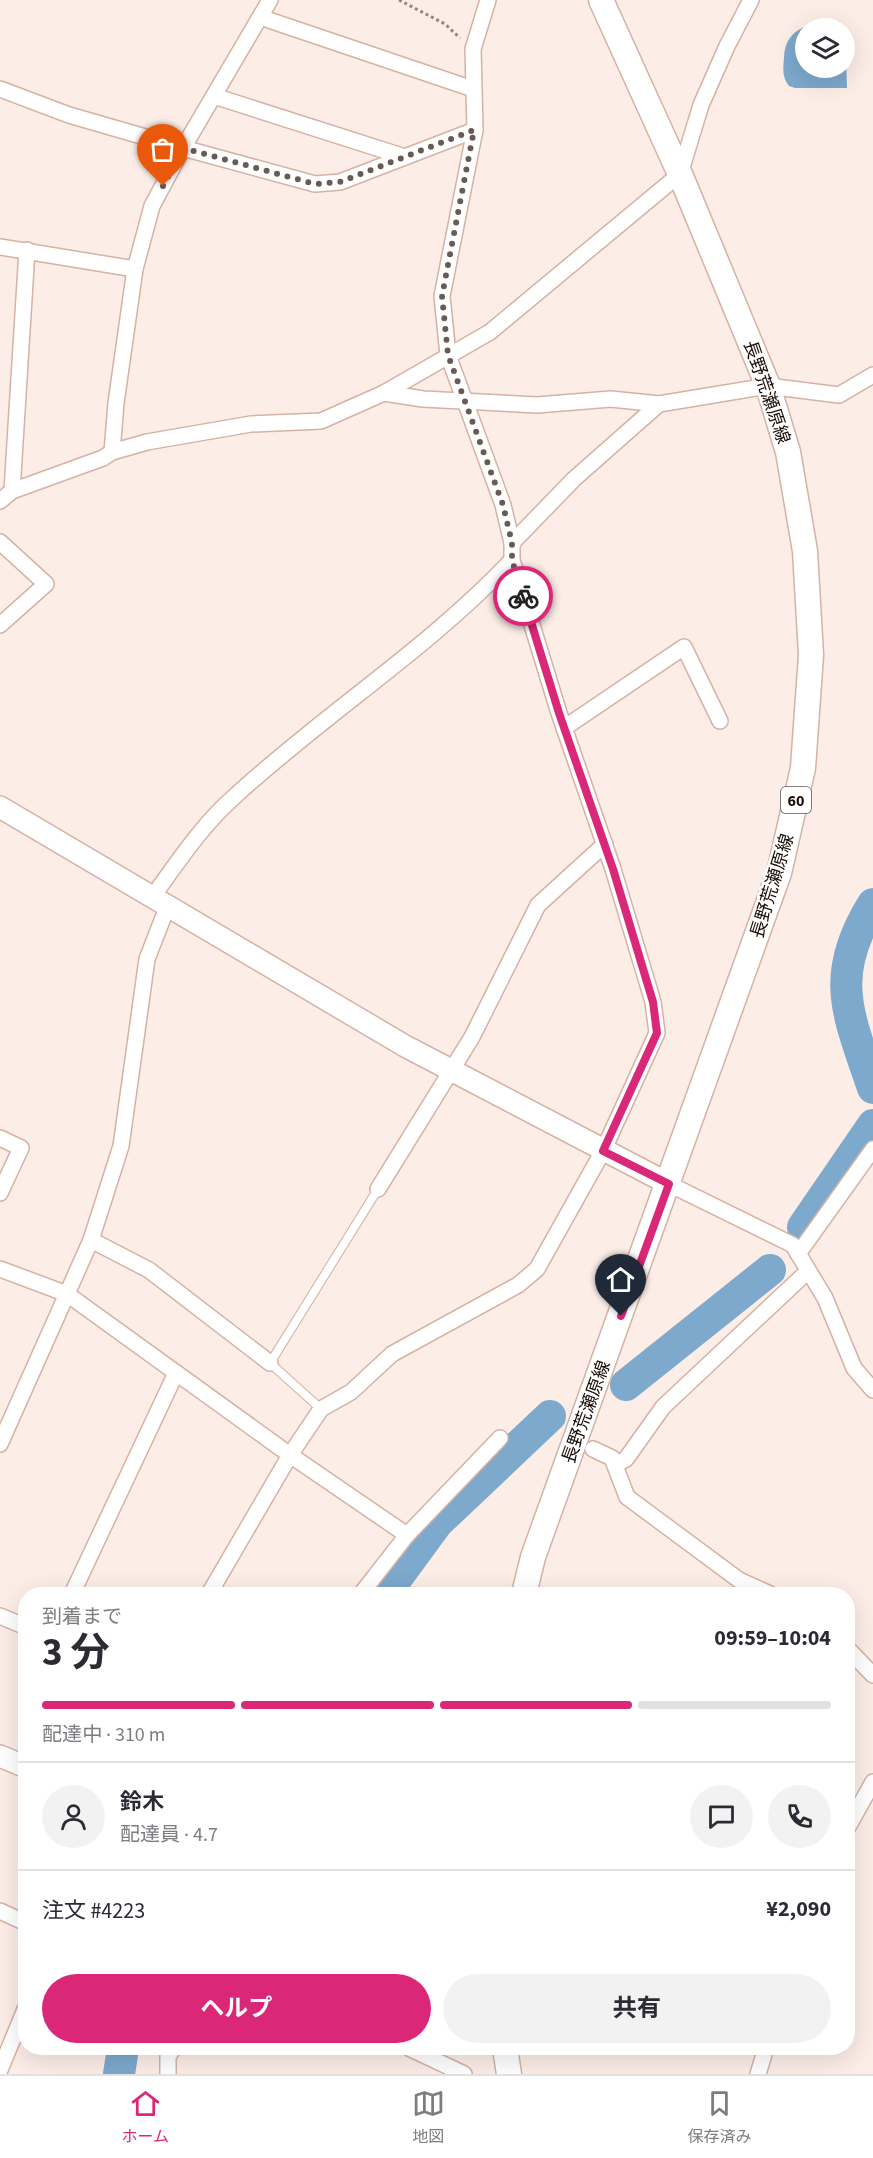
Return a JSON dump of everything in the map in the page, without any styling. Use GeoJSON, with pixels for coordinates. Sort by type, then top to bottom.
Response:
{"type":"FeatureCollection","features":[{"type":"Feature","properties":{"kind":"main road","name":"長野荒瀬原線"},"geometry":{"type":"LineString","coordinates":[[526,1587],[537,1546],[779,873],[803,768],[811,655],[805,551],[788,452],[768,386],[680,174],[601,0]]}},
{"type":"Feature","properties":{"kind":"main road"},"geometry":{"type":"LineString","coordinates":[[506,2055],[509,2074]]}},
{"type":"Feature","properties":{"kind":"street"},"geometry":{"type":"LineString","coordinates":[[112,452],[116,403],[135,269],[152,206],[183,148],[270,0]]}},
{"type":"Feature","properties":{"kind":"street"},"geometry":{"type":"LineString","coordinates":[[213,1587],[290,1455],[321,1408],[351,1392],[392,1354],[518,1285],[537,1269],[603,1151],[657,1033],[653,1002],[605,844],[564,728],[512,560],[512,543],[503,505],[448,355],[442,296],[474,130],[473,49],[488,0]]}},
{"type":"Feature","properties":{"kind":"street"},"geometry":{"type":"LineString","coordinates":[[0,501],[12,491],[103,458],[112,452],[147,442],[251,424],[321,421],[384,393],[490,332],[680,174],[701,105],[727,46],[751,0]]}},
{"type":"Feature","properties":{"kind":"street"},"geometry":{"type":"LineString","coordinates":[[260,18],[473,89]]}},
{"type":"Feature","properties":{"kind":"street"},"geometry":{"type":"LineString","coordinates":[[0,89],[69,115],[315,184],[340,182],[474,130]]}},
{"type":"Feature","properties":{"kind":"street"},"geometry":{"type":"LineString","coordinates":[[214,96],[405,157]]}},
{"type":"Feature","properties":{"kind":"street"},"geometry":{"type":"LineString","coordinates":[[0,247],[135,269]]}},
{"type":"Feature","properties":{"kind":"street"},"geometry":{"type":"LineString","coordinates":[[12,491],[27,250]]}},
{"type":"Feature","properties":{"kind":"street"},"geometry":{"type":"LineString","coordinates":[[384,393],[537,405],[611,399],[659,404],[768,386],[839,395],[873,375]]}},
{"type":"Feature","properties":{"kind":"street"},"geometry":{"type":"LineString","coordinates":[[512,543],[574,479],[659,404]]}},
{"type":"Feature","properties":{"kind":"street"},"geometry":{"type":"LineString","coordinates":[[0,542],[46,584],[0,625]]}},
{"type":"Feature","properties":{"kind":"street"},"geometry":{"type":"LineString","coordinates":[[0,1444],[91,1240],[121,1146],[147,959],[161,900],[195,840],[232,798],[474,600],[512,560]]}},
{"type":"Feature","properties":{"kind":"street"},"geometry":{"type":"LineString","coordinates":[[564,728],[684,647],[720,722]]}},
{"type":"Feature","properties":{"kind":"street"},"geometry":{"type":"LineString","coordinates":[[0,807],[451,1070],[603,1151],[793,1245],[825,1298],[854,1368],[873,1390]]}},
{"type":"Feature","properties":{"kind":"street"},"geometry":{"type":"LineString","coordinates":[[378,1189],[472,1037],[538,905],[605,844]]}},
{"type":"Feature","properties":{"kind":"street"},"geometry":{"type":"LineString","coordinates":[[0,1138],[21,1148],[0,1192]]}},
{"type":"Feature","properties":{"kind":"street"},"geometry":{"type":"LineString","coordinates":[[798,1254],[873,1149]]}},
{"type":"Feature","properties":{"kind":"street"},"geometry":{"type":"LineString","coordinates":[[91,1240],[149,1270],[270,1363]]}},
{"type":"Feature","properties":{"kind":"street"},"geometry":{"type":"LineString","coordinates":[[0,1269],[67,1294],[290,1455],[407,1535]]}},
{"type":"Feature","properties":{"kind":"street"},"geometry":{"type":"LineString","coordinates":[[615,1465],[626,1459],[663,1407],[808,1271]]}},
{"type":"Feature","properties":{"kind":"street"},"geometry":{"type":"LineString","coordinates":[[854,1368],[873,1372]]}},
{"type":"Feature","properties":{"kind":"street"},"geometry":{"type":"LineString","coordinates":[[75,1587],[176,1373]]}},
{"type":"Feature","properties":{"kind":"street"},"geometry":{"type":"LineString","coordinates":[[366,1587],[407,1535],[500,1437]]}},
{"type":"Feature","properties":{"kind":"street"},"geometry":{"type":"LineString","coordinates":[[593,1449],[612,1458],[627,1497],[739,1580],[754,1587]]}},
{"type":"Feature","properties":{"kind":"street"},"geometry":{"type":"LineString","coordinates":[[0,1616],[18,1624]]}},
{"type":"Feature","properties":{"kind":"street"},"geometry":{"type":"LineString","coordinates":[[855,1656],[873,1675]]}},
{"type":"Feature","properties":{"kind":"street"},"geometry":{"type":"LineString","coordinates":[[0,1755],[18,1763]]}},
{"type":"Feature","properties":{"kind":"street"},"geometry":{"type":"LineString","coordinates":[[855,1814],[873,1782]]}},
{"type":"Feature","properties":{"kind":"street"},"geometry":{"type":"LineString","coordinates":[[0,1911],[18,1919]]}},
{"type":"Feature","properties":{"kind":"street"},"geometry":{"type":"LineString","coordinates":[[0,2070],[18,2026]]}},
{"type":"Feature","properties":{"kind":"street"},"geometry":{"type":"LineString","coordinates":[[168,2074],[169,2055]]}},
{"type":"Feature","properties":{"kind":"street"},"geometry":{"type":"LineString","coordinates":[[424,2055],[464,2074]]}},
{"type":"Feature","properties":{"kind":"street"},"geometry":{"type":"LineString","coordinates":[[758,2074],[764,2055]]}},
{"type":"Feature","properties":{"kind":"lane"},"geometry":{"type":"LineString","coordinates":[[321,1408],[270,1363],[378,1189]]}},
{"type":"Feature","properties":{"kind":"path"},"geometry":{"type":"LineString","coordinates":[[399,0],[445,24],[473,49]]}},
{"type":"Feature","properties":{"kind":"water"},"geometry":{"type":"Polygon","coordinates":[[[795,33],[795,78],[847,78],[847,88],[789,86],[783,69],[789,39],[795,33]]]}},
{"type":"Feature","properties":{"kind":"waterway"},"geometry":{"type":"LineString","coordinates":[[873,904],[850,953],[847,974],[850,1016],[873,1088]]}},
{"type":"Feature","properties":{"kind":"waterway"},"geometry":{"type":"LineString","coordinates":[[803,1227],[873,1125]]}},
{"type":"Feature","properties":{"kind":"waterway"},"geometry":{"type":"LineString","coordinates":[[626,1385],[770,1270]]}},
{"type":"Feature","properties":{"kind":"waterway"},"geometry":{"type":"LineString","coordinates":[[390,1587],[437,1523],[550,1416]]}},
{"type":"Feature","properties":{"kind":"waterway"},"geometry":{"type":"LineString","coordinates":[[119,2074],[122,2055]]}},
{"type":"Feature","properties":{"kind":"way so far"},"geometry":{"type":"LineString","coordinates":[[163,186],[183,148],[315,184],[340,182],[474,130],[442,296],[448,355],[503,505],[512,543],[512,560],[523,596]]}},
{"type":"Feature","properties":{"kind":"route"},"geometry":{"type":"LineString","coordinates":[[523,596],[559,713],[613,869],[653,1002],[657,1033],[603,1151],[669,1184],[621,1316]]}}]}
